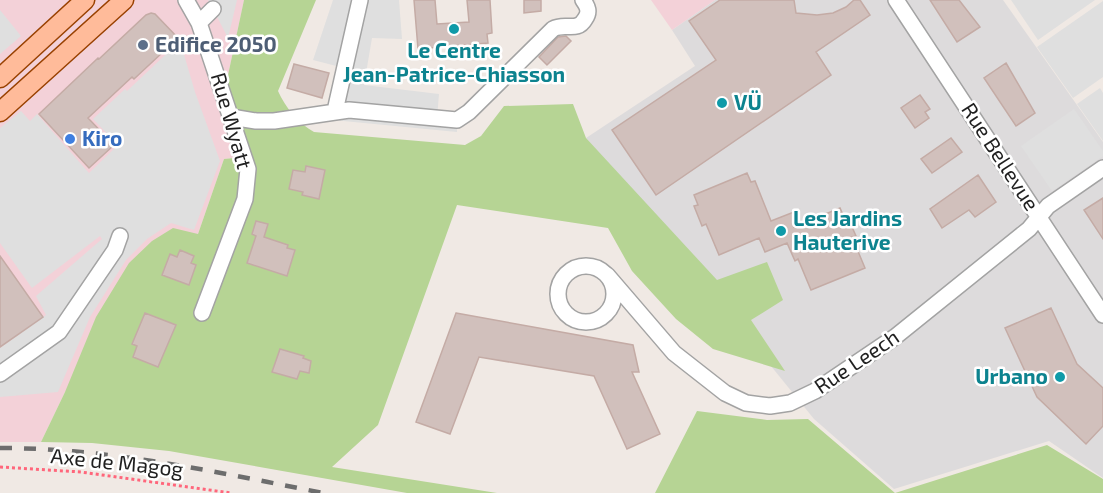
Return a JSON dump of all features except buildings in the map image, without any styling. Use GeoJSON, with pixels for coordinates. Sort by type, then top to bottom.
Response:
{"type":"FeatureCollection","features":[{"type":"Feature","properties":{"kind":"main road"},"geometry":{"type":"LineString","coordinates":[[0,78],[86,0]]}},
{"type":"Feature","properties":{"kind":"main road"},"geometry":{"type":"LineString","coordinates":[[0,112],[124,0]]}},
{"type":"Feature","properties":{"kind":"street","name":"Rue Wyatt"},"geometry":{"type":"LineString","coordinates":[[186,0],[199,23],[248,169],[245,199],[202,312]]}},
{"type":"Feature","properties":{"kind":"street"},"geometry":{"type":"LineString","coordinates":[[335,111],[360,0]]}},
{"type":"Feature","properties":{"kind":"street"},"geometry":{"type":"LineString","coordinates":[[231,117],[274,121],[349,110],[457,120],[463,117],[553,29],[559,26],[575,28],[582,24],[588,15],[588,8],[584,0]]}},
{"type":"Feature","properties":{"kind":"street","name":"Rue Bellevue"},"geometry":{"type":"LineString","coordinates":[[896,0],[1103,315]]}},
{"type":"Feature","properties":{"kind":"street"},"geometry":{"type":"LineString","coordinates":[[199,23],[213,9]]}},
{"type":"Feature","properties":{"kind":"street","name":"Rue Leech"},"geometry":{"type":"LineString","coordinates":[[607,274],[674,354],[724,393],[746,402],[770,406],[790,403],[815,391],[896,337],[1029,229],[1048,206],[1075,181],[1098,167]]}},
{"type":"Feature","properties":{"kind":"street"},"geometry":{"type":"LineString","coordinates":[[0,374],[59,332],[115,250],[120,236]]}},
{"type":"Feature","properties":{"kind":"path","name":"Axe de Magog"},"geometry":{"type":"LineString","coordinates":[[0,467],[81,472],[231,493]]}},
{"type":"Feature","properties":{"kind":"shaded area"},"geometry":{"type":"Polygon","coordinates":[[[0,0],[244,0],[224,94],[244,157],[224,159],[198,234],[65,392],[41,442],[0,442],[0,0]]]}},
{"type":"Feature","properties":{"kind":"shaded area"},"geometry":{"type":"Polygon","coordinates":[[[208,0],[237,0],[228,38],[213,9],[208,0]]]}},
{"type":"Feature","properties":{"kind":"shaded area"},"geometry":{"type":"Polygon","coordinates":[[[333,0],[399,0],[402,39],[372,38],[364,85],[439,94],[437,118],[457,120],[457,132],[333,120],[344,68],[313,60],[333,0]]]}},
{"type":"Feature","properties":{"kind":"shaded area"},"geometry":{"type":"Polygon","coordinates":[[[651,0],[715,0],[672,30],[651,0]]]}},
{"type":"Feature","properties":{"kind":"shaded area"},"geometry":{"type":"Polygon","coordinates":[[[715,0],[1003,0],[1103,142],[1103,478],[1049,441],[894,489],[814,419],[586,138],[695,66],[672,30],[715,0]]]}},
{"type":"Feature","properties":{"kind":"shaded area"},"geometry":{"type":"Polygon","coordinates":[[[1011,0],[1095,0],[1038,40],[1011,0]]]}},
{"type":"Feature","properties":{"kind":"shaded area"},"geometry":{"type":"Polygon","coordinates":[[[1103,1],[1103,77],[1073,98],[1037,47],[1103,1]]]}},
{"type":"Feature","properties":{"kind":"shaded area"},"geometry":{"type":"Polygon","coordinates":[[[0,10],[21,36],[0,54],[0,10]]]}},
{"type":"Feature","properties":{"kind":"shaded area"},"geometry":{"type":"Polygon","coordinates":[[[180,41],[195,92],[220,161],[194,230],[171,223],[147,239],[126,260],[90,317],[58,392],[0,397],[0,348],[46,315],[36,296],[102,239],[100,236],[32,288],[0,243],[0,128],[21,111],[30,121],[37,114],[89,173],[118,145],[93,119],[125,89],[127,91],[180,41]]]}},
{"type":"Feature","properties":{"kind":"shaded area"},"geometry":{"type":"Polygon","coordinates":[[[1100,88],[1103,93],[1103,141],[1077,104],[1100,88]]]}},
{"type":"Feature","properties":{"kind":"shaded area"},"geometry":{"type":"Polygon","coordinates":[[[1074,109],[1103,151],[1103,156],[1052,191],[1021,146],[1074,109]]]}},
{"type":"Feature","properties":{"kind":"green space"},"geometry":{"type":"Polygon","coordinates":[[[244,0],[316,0],[278,91],[293,115],[314,132],[465,145],[481,136],[504,106],[573,104],[586,138],[717,280],[767,262],[783,300],[751,320],[785,371],[713,349],[676,319],[632,271],[608,228],[457,205],[378,425],[332,467],[497,493],[407,493],[169,451],[92,443],[41,442],[65,392],[96,317],[129,263],[152,241],[173,228],[198,234],[224,159],[244,157],[224,94],[244,0]]]}},
{"type":"Feature","properties":{"kind":"green space"},"geometry":{"type":"Polygon","coordinates":[[[697,411],[767,420],[808,419],[895,493],[655,493],[697,411]]]}},
{"type":"Feature","properties":{"kind":"green space"},"geometry":{"type":"Polygon","coordinates":[[[1047,445],[1103,479],[1103,493],[895,493],[1047,445]]]}},
{"type":"Feature","properties":{"kind":"railway"},"geometry":{"type":"LineString","coordinates":[[0,448],[41,449],[122,457],[323,493]]}},
{"type":"Feature","properties":{"kind":"place","name":"Le Centre Jean-Patrice-Chiasson"},"geometry":{"type":"Point","coordinates":[454,29]}},
{"type":"Feature","properties":{"kind":"place","name":"Edifice 2050"},"geometry":{"type":"Point","coordinates":[143,45]}},
{"type":"Feature","properties":{"kind":"place","name":"VÜ"},"geometry":{"type":"Point","coordinates":[722,103]}},
{"type":"Feature","properties":{"kind":"place","name":"Kiro"},"geometry":{"type":"Point","coordinates":[70,139]}},
{"type":"Feature","properties":{"kind":"place","name":"Les Jardins Hauterive"},"geometry":{"type":"Point","coordinates":[781,231]}},
{"type":"Feature","properties":{"kind":"place","name":"Urbano"},"geometry":{"type":"Point","coordinates":[1060,377]}}]}
